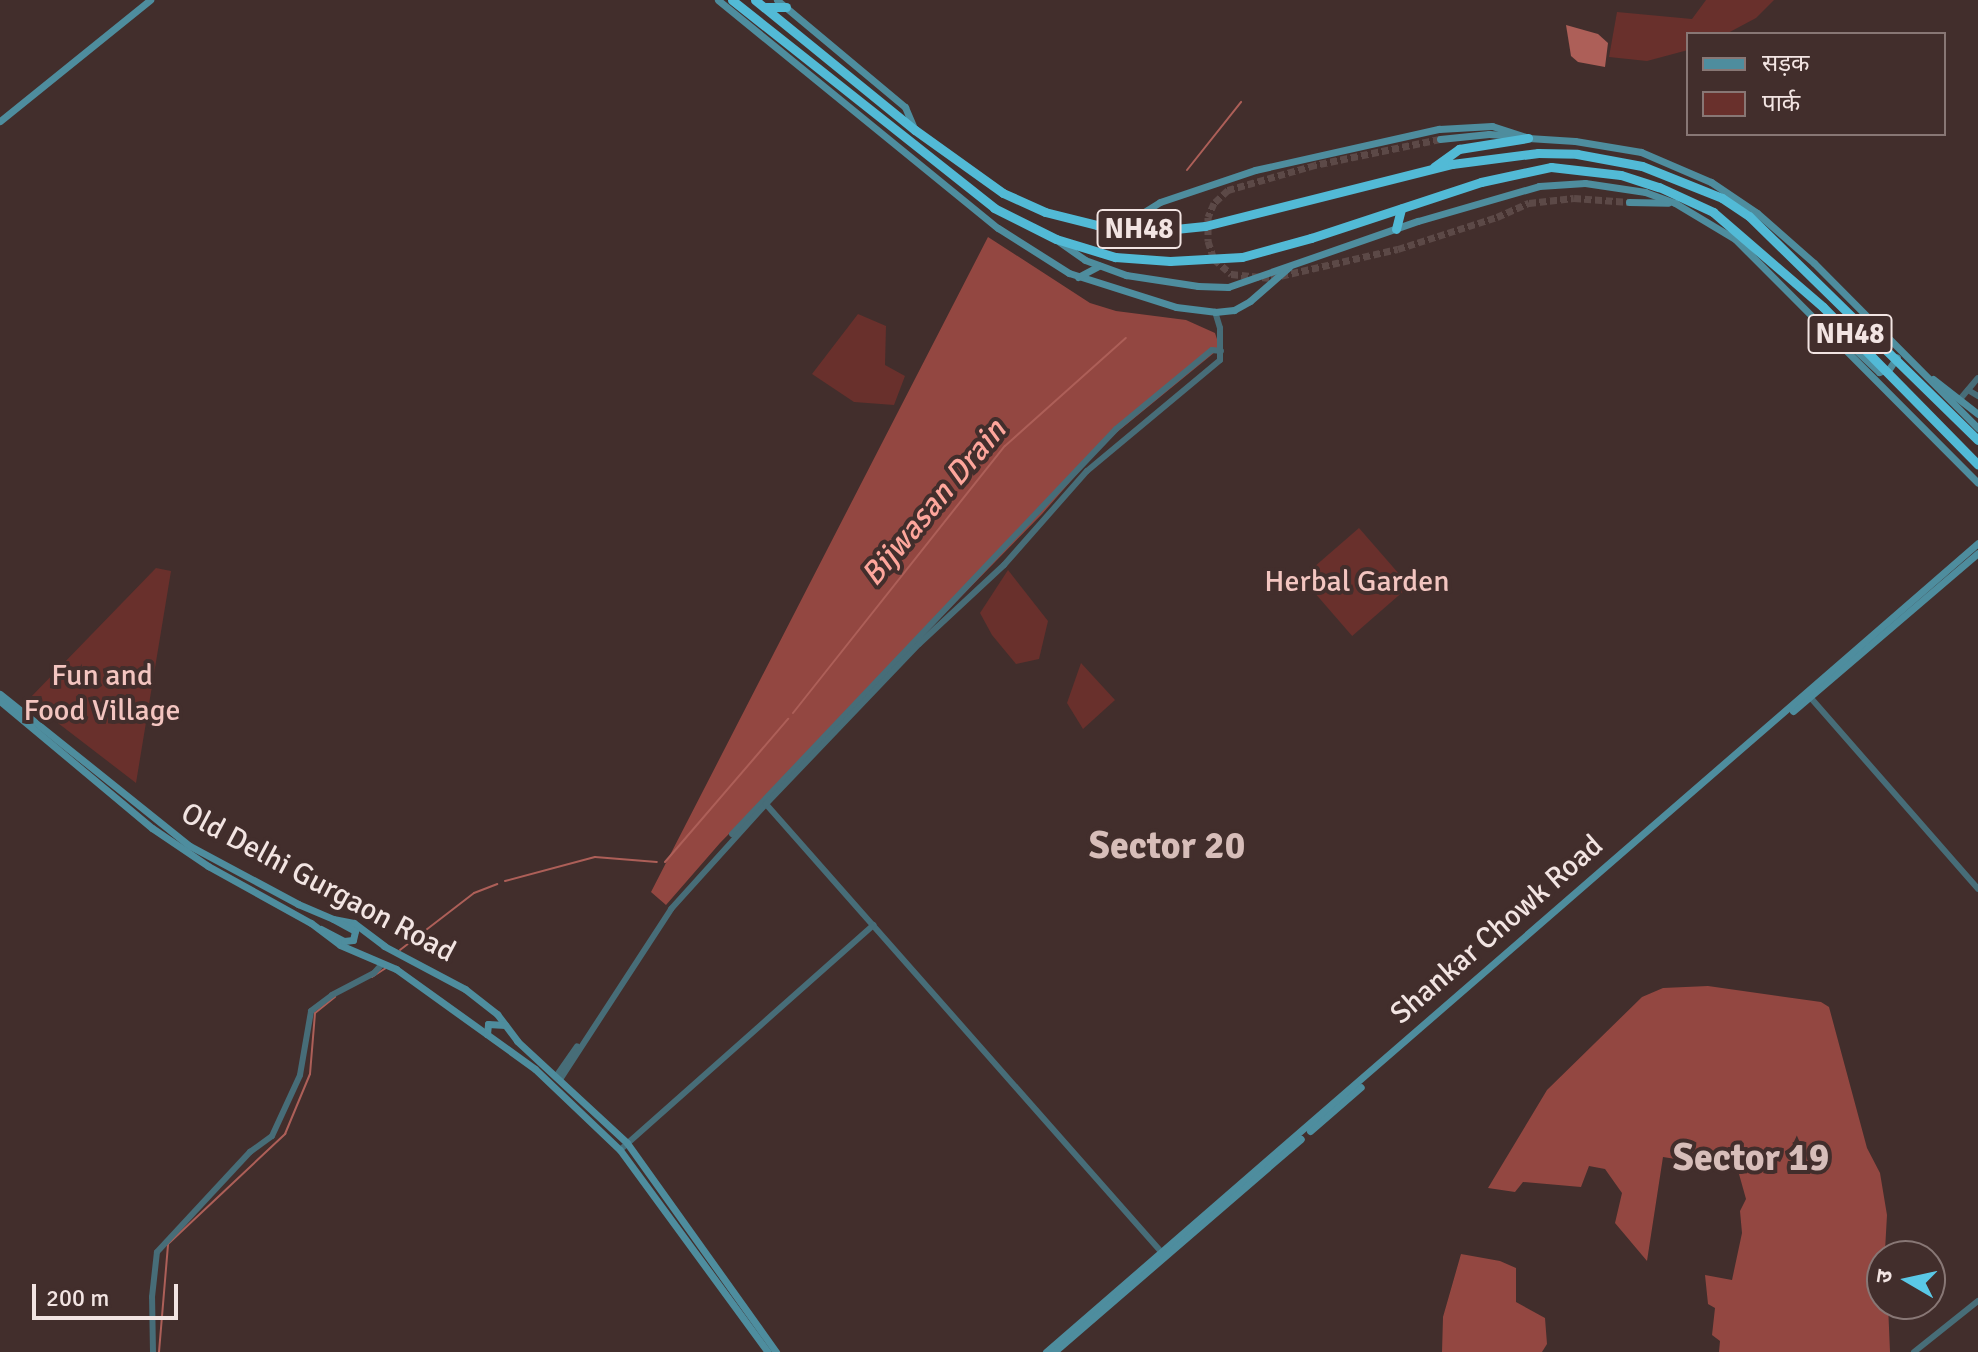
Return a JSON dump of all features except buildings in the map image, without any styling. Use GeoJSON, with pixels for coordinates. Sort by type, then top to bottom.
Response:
{"type":"FeatureCollection","features":[{"type":"Feature","properties":{"kind":"highway","name":"NH48"},"geometry":{"type":"LineString","coordinates":[[732,0],[981,199],[1056,239],[1139,260],[1242,257],[1481,182],[1551,167],[1621,175],[1659,187],[1713,212],[1823,307],[1978,465]]}},
{"type":"Feature","properties":{"kind":"highway","name":"NH48"},"geometry":{"type":"LineString","coordinates":[[755,0],[915,130],[1003,193],[1045,212],[1120,227],[1156,231],[1205,226],[1432,169],[1538,153],[1577,154],[1642,166],[1722,198],[1749,216],[1978,440]]}},
{"type":"Feature","properties":{"kind":"highway"},"geometry":{"type":"LineString","coordinates":[[764,7],[786,7]]}},
{"type":"Feature","properties":{"kind":"highway"},"geometry":{"type":"LineString","coordinates":[[1432,169],[1459,149],[1528,138]]}},
{"type":"Feature","properties":{"kind":"highway"},"geometry":{"type":"LineString","coordinates":[[1396,229],[1401,209]]}},
{"type":"Feature","properties":{"kind":"main road"},"geometry":{"type":"LineString","coordinates":[[0,121],[150,0]]}},
{"type":"Feature","properties":{"kind":"main road"},"geometry":{"type":"LineString","coordinates":[[718,0],[998,228],[1031,252],[1078,277],[1169,305],[1215,312],[1234,310],[1250,301],[1291,265]]}},
{"type":"Feature","properties":{"kind":"main road"},"geometry":{"type":"LineString","coordinates":[[777,0],[905,107],[915,130]]}},
{"type":"Feature","properties":{"kind":"main road"},"geometry":{"type":"LineString","coordinates":[[1120,227],[1160,202],[1205,186],[1255,170],[1416,132],[1492,126],[1528,138]]}},
{"type":"Feature","properties":{"kind":"main road"},"geometry":{"type":"LineString","coordinates":[[1440,139],[1489,134],[1575,141],[1641,152],[1711,182],[1770,224],[1978,428]]}},
{"type":"Feature","properties":{"kind":"main road"},"geometry":{"type":"LineString","coordinates":[[1056,239],[1067,251],[1099,266],[1172,283],[1228,287],[1520,190],[1585,183],[1616,185],[1675,203],[1735,239],[1978,483]]}},
{"type":"Feature","properties":{"kind":"main road"},"geometry":{"type":"LineString","coordinates":[[1629,202],[1675,203]]}},
{"type":"Feature","properties":{"kind":"main road"},"geometry":{"type":"LineString","coordinates":[[1078,277],[1099,266]]}},
{"type":"Feature","properties":{"kind":"main road"},"geometry":{"type":"LineString","coordinates":[[1812,319],[1828,324],[1879,372],[1895,363],[1898,354],[1894,344]]}},
{"type":"Feature","properties":{"kind":"main road"},"geometry":{"type":"LineString","coordinates":[[1928,377],[1976,411]]}},
{"type":"Feature","properties":{"kind":"main road","name":"Shankar Chowk Road"},"geometry":{"type":"LineString","coordinates":[[1054,1352],[1978,543]]}},
{"type":"Feature","properties":{"kind":"main road","name":"Shankar Chowk Road"},"geometry":{"type":"LineString","coordinates":[[1046,1352],[1164,1256],[1978,553]]}},
{"type":"Feature","properties":{"kind":"main road","name":"Old Delhi Gurgaon Road"},"geometry":{"type":"LineString","coordinates":[[0,694],[190,846],[250,880],[333,919],[354,923],[397,953],[465,989],[627,1143],[776,1352]]}},
{"type":"Feature","properties":{"kind":"main road","name":"Old Delhi Gurgaon Road"},"geometry":{"type":"LineString","coordinates":[[0,701],[150,827],[208,866],[311,923],[340,945],[385,965],[535,1069],[620,1150],[768,1352]]}},
{"type":"Feature","properties":{"kind":"main road"},"geometry":{"type":"LineString","coordinates":[[311,923],[344,941],[353,940],[355,931],[333,919]]}},
{"type":"Feature","properties":{"kind":"main road"},"geometry":{"type":"LineString","coordinates":[[487,1034],[488,1024],[506,1026]]}},
{"type":"Feature","properties":{"kind":"street"},"geometry":{"type":"LineString","coordinates":[[764,802],[919,644],[1004,565],[1087,471],[1220,360],[1215,312]]}},
{"type":"Feature","properties":{"kind":"street"},"geometry":{"type":"LineString","coordinates":[[559,1076],[664,912],[764,802],[1116,429],[1187,374],[1208,353],[1221,351]]}},
{"type":"Feature","properties":{"kind":"street"},"geometry":{"type":"LineString","coordinates":[[1961,398],[1978,378]]}},
{"type":"Feature","properties":{"kind":"street"},"geometry":{"type":"LineString","coordinates":[[1968,390],[1978,397],[1976,411]]}},
{"type":"Feature","properties":{"kind":"street"},"geometry":{"type":"LineString","coordinates":[[1810,697],[1978,889]]}},
{"type":"Feature","properties":{"kind":"street"},"geometry":{"type":"LineString","coordinates":[[764,802],[1164,1256]]}},
{"type":"Feature","properties":{"kind":"street"},"geometry":{"type":"LineString","coordinates":[[620,1150],[873,925]]}},
{"type":"Feature","properties":{"kind":"street"},"geometry":{"type":"LineString","coordinates":[[153,1352],[152,1297],[157,1252],[250,1152],[272,1136],[300,1075],[311,1011],[332,995],[385,965]]}},
{"type":"Feature","properties":{"kind":"street"},"geometry":{"type":"LineString","coordinates":[[1914,1352],[1978,1301]]}},
{"type":"Feature","properties":{"kind":"green space"},"geometry":{"type":"Polygon","coordinates":[[[1706,0],[1774,0],[1756,18],[1730,32],[1686,32],[1686,51],[1647,61],[1609,57],[1617,12],[1692,19],[1706,0]]]}},
{"type":"Feature","properties":{"kind":"green space"},"geometry":{"type":"Polygon","coordinates":[[[858,314],[886,326],[885,365],[905,376],[894,405],[854,402],[812,374],[858,314]]]}},
{"type":"Feature","properties":{"kind":"green space","name":"Herbal Garden"},"geometry":{"type":"Polygon","coordinates":[[[1359,528],[1410,586],[1352,636],[1302,578],[1359,528]]]}},
{"type":"Feature","properties":{"kind":"green space","name":"Fun and Food Village"},"geometry":{"type":"Polygon","coordinates":[[[156,568],[171,571],[136,783],[28,700],[156,568]]]}},
{"type":"Feature","properties":{"kind":"green space"},"geometry":{"type":"Polygon","coordinates":[[[1008,570],[1048,621],[1039,659],[1016,664],[992,635],[980,613],[1008,570]]]}},
{"type":"Feature","properties":{"kind":"green space"},"geometry":{"type":"Polygon","coordinates":[[[1081,663],[1115,700],[1083,729],[1067,703],[1081,663]]]}},
{"type":"Feature","properties":{"kind":"shaded area"},"geometry":{"type":"Polygon","coordinates":[[[1566,25],[1598,34],[1608,43],[1605,67],[1578,62],[1571,56],[1566,25]]]}},
{"type":"Feature","properties":{"kind":"shaded area"},"geometry":{"type":"Polygon","coordinates":[[[988,237],[1090,303],[1116,311],[1186,320],[1215,333],[1220,348],[1105,442],[1042,514],[720,843],[666,905],[651,892],[988,237]]]}},
{"type":"Feature","properties":{"kind":"shaded area"},"geometry":{"type":"Polygon","coordinates":[[[1708,986],[1821,1002],[1829,1007],[1867,1148],[1880,1173],[1887,1215],[1886,1240],[1866,1240],[1866,1320],[1889,1320],[1890,1352],[1719,1352],[1720,1341],[1712,1335],[1715,1308],[1708,1304],[1705,1275],[1732,1280],[1742,1233],[1740,1211],[1746,1199],[1739,1174],[1725,1167],[1663,1157],[1647,1261],[1615,1223],[1622,1193],[1605,1169],[1589,1166],[1581,1187],[1523,1182],[1515,1192],[1488,1188],[1547,1090],[1642,997],[1663,988],[1708,986]]]}},
{"type":"Feature","properties":{"kind":"shaded area"},"geometry":{"type":"Polygon","coordinates":[[[1461,1254],[1500,1261],[1516,1268],[1516,1302],[1545,1318],[1547,1344],[1542,1352],[1442,1352],[1443,1317],[1461,1254]]]}},
{"type":"Feature","properties":{"kind":"waterway","name":"Bijwasan Drain"},"geometry":{"type":"LineString","coordinates":[[1187,170],[1241,102]]}},
{"type":"Feature","properties":{"kind":"waterway","name":"Bijwasan Drain"},"geometry":{"type":"LineString","coordinates":[[793,713],[1005,446],[1126,338]]}},
{"type":"Feature","properties":{"kind":"waterway","name":"Bijwasan Drain"},"geometry":{"type":"LineString","coordinates":[[665,862],[788,719]]}},
{"type":"Feature","properties":{"kind":"waterway","name":"Bijwasan Drain"},"geometry":{"type":"LineString","coordinates":[[505,881],[595,857],[657,862]]}},
{"type":"Feature","properties":{"kind":"waterway","name":"Bijwasan Drain"},"geometry":{"type":"LineString","coordinates":[[400,950],[474,893],[497,884]]}},
{"type":"Feature","properties":{"kind":"waterway","name":"Bijwasan Drain"},"geometry":{"type":"LineString","coordinates":[[372,977],[386,968]]}},
{"type":"Feature","properties":{"kind":"waterway","name":"Bijwasan Drain"},"geometry":{"type":"LineString","coordinates":[[159,1352],[168,1244],[285,1134],[310,1074],[315,1013],[335,997]]}},
{"type":"Feature","properties":{"kind":"tunnel"},"geometry":{"type":"LineString","coordinates":[[1440,139],[1315,165],[1228,190],[1214,203],[1208,217],[1208,241],[1214,259],[1231,274],[1271,278],[1398,249],[1497,217],[1529,203],[1574,198],[1629,202]]}},
{"type":"Feature","properties":{"kind":"district","name":"Sector 20"},"geometry":{"type":"Point","coordinates":[1167,846]}},
{"type":"Feature","properties":{"kind":"district","name":"Sector 19"},"geometry":{"type":"Point","coordinates":[1751,1158]}}]}
